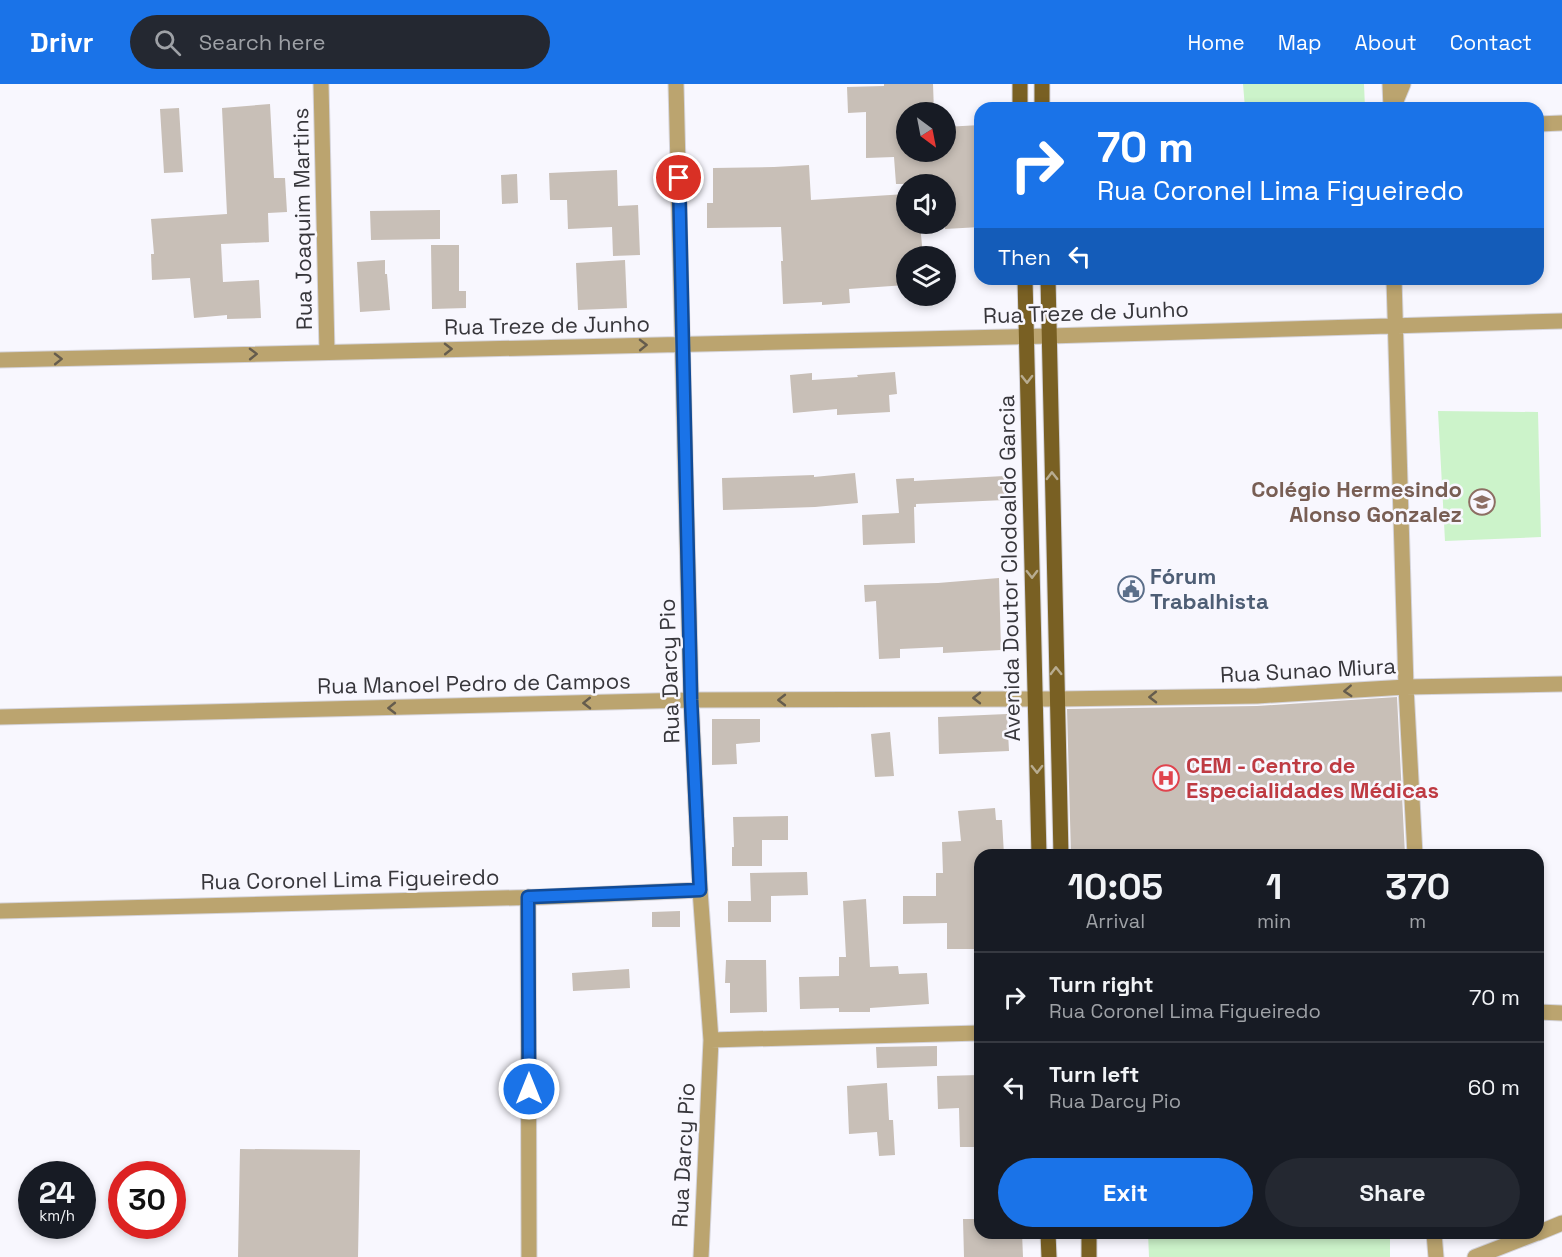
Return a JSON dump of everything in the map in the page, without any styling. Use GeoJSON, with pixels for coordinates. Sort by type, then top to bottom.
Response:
{"type":"FeatureCollection","features":[{"type":"Feature","properties":{"kind":"main road"},"geometry":{"type":"LineString","coordinates":[[1020,84],[1020,102]]}},
{"type":"Feature","properties":{"kind":"main road"},"geometry":{"type":"LineString","coordinates":[[1042,84],[1042,102]]}},
{"type":"Feature","properties":{"kind":"main road","name":"Avenida Doutor Clodoaldo Garcia"},"geometry":{"type":"LineString","coordinates":[[1025,285],[1039,849]]}},
{"type":"Feature","properties":{"kind":"main road","name":"Avenida Doutor Clodoaldo Garcia"},"geometry":{"type":"LineString","coordinates":[[1048,285],[1061,849]]}},
{"type":"Feature","properties":{"kind":"main road"},"geometry":{"type":"LineString","coordinates":[[1048,1239],[1049,1257]]}},
{"type":"Feature","properties":{"kind":"main road"},"geometry":{"type":"LineString","coordinates":[[1089,1239],[1089,1257]]}},
{"type":"Feature","properties":{"kind":"street","name":"Rua Joaquim Martins"},"geometry":{"type":"LineString","coordinates":[[321,84],[327,352]]}},
{"type":"Feature","properties":{"kind":"street","name":"Rua Darcy Pio"},"geometry":{"type":"LineString","coordinates":[[676,84],[691,700],[700,890],[711,1040],[701,1257]]}},
{"type":"Feature","properties":{"kind":"street"},"geometry":{"type":"LineString","coordinates":[[1390,84],[1392,102]]}},
{"type":"Feature","properties":{"kind":"street"},"geometry":{"type":"LineString","coordinates":[[1395,102],[1403,84]]}},
{"type":"Feature","properties":{"kind":"street"},"geometry":{"type":"LineString","coordinates":[[1544,124],[1562,123]]}},
{"type":"Feature","properties":{"kind":"street"},"geometry":{"type":"LineString","coordinates":[[1394,285],[1406,687],[1415,849]]}},
{"type":"Feature","properties":{"kind":"street","name":"Rua Treze de Junho"},"geometry":{"type":"LineString","coordinates":[[0,360],[1049,336],[1562,321]]}},
{"type":"Feature","properties":{"kind":"street","name":"Rua Sunao Miura"},"geometry":{"type":"LineString","coordinates":[[1057,699],[1257,696],[1406,687],[1562,684]]}},
{"type":"Feature","properties":{"kind":"street","name":"Rua Manoel Pedro de Campos"},"geometry":{"type":"LineString","coordinates":[[0,717],[691,700],[1057,699]]}},
{"type":"Feature","properties":{"kind":"street","name":"Rua Coronel Lima Figueiredo"},"geometry":{"type":"LineString","coordinates":[[0,911],[528,897],[700,890]]}},
{"type":"Feature","properties":{"kind":"street"},"geometry":{"type":"LineString","coordinates":[[528,897],[529,1257]]}},
{"type":"Feature","properties":{"kind":"street"},"geometry":{"type":"LineString","coordinates":[[1544,1012],[1562,1013]]}},
{"type":"Feature","properties":{"kind":"street"},"geometry":{"type":"LineString","coordinates":[[711,1040],[974,1033]]}},
{"type":"Feature","properties":{"kind":"street"},"geometry":{"type":"LineString","coordinates":[[1544,1230],[1562,1223]]}},
{"type":"Feature","properties":{"kind":"street"},"geometry":{"type":"LineString","coordinates":[[1434,1239],[1436,1257]]}},
{"type":"Feature","properties":{"kind":"street"},"geometry":{"type":"LineString","coordinates":[[1475,1257],[1522,1239]]}},
{"type":"Feature","properties":{"kind":"green space"},"geometry":{"type":"Polygon","coordinates":[[[1243,84],[1364,84],[1365,102],[1244,102],[1243,84]]]}},
{"type":"Feature","properties":{"kind":"green space"},"geometry":{"type":"Polygon","coordinates":[[[1438,411],[1538,412],[1541,537],[1445,541],[1438,411]]]}},
{"type":"Feature","properties":{"kind":"green space"},"geometry":{"type":"Polygon","coordinates":[[[1148,1239],[1390,1239],[1390,1257],[1149,1257],[1148,1239]]]}},
{"type":"Feature","properties":{"kind":"building"},"geometry":{"type":"Polygon","coordinates":[[[933,84],[934,102],[896,102],[896,162],[956,162],[956,126],[974,125],[974,227],[956,228],[956,174],[896,174],[896,184],[894,157],[866,158],[866,112],[848,113],[847,87],[933,84]]]}},
{"type":"Feature","properties":{"kind":"building"},"geometry":{"type":"Polygon","coordinates":[[[270,104],[274,178],[285,178],[287,212],[268,213],[269,242],[221,244],[223,282],[259,280],[261,318],[227,319],[227,315],[194,318],[190,278],[152,280],[151,254],[154,254],[151,219],[227,214],[222,108],[270,104]]]}},
{"type":"Feature","properties":{"kind":"building"},"geometry":{"type":"Polygon","coordinates":[[[179,108],[183,172],[164,173],[160,109],[179,108]]]}},
{"type":"Feature","properties":{"kind":"building"},"geometry":{"type":"Polygon","coordinates":[[[809,165],[811,200],[896,195],[896,234],[921,234],[922,246],[896,246],[896,286],[849,289],[850,303],[783,304],[781,227],[707,228],[707,203],[713,203],[713,168],[809,165]]]}},
{"type":"Feature","properties":{"kind":"building"},"geometry":{"type":"Polygon","coordinates":[[[617,170],[618,206],[638,205],[640,255],[613,256],[612,227],[568,229],[567,200],[550,200],[549,173],[617,170]]]}},
{"type":"Feature","properties":{"kind":"building"},"geometry":{"type":"Polygon","coordinates":[[[517,174],[518,203],[502,204],[501,175],[517,174]]]}},
{"type":"Feature","properties":{"kind":"building"},"geometry":{"type":"Polygon","coordinates":[[[440,210],[440,239],[371,240],[370,211],[440,210]]]}},
{"type":"Feature","properties":{"kind":"building"},"geometry":{"type":"Polygon","coordinates":[[[431,245],[459,245],[459,291],[466,291],[466,308],[432,309],[431,245]]]}},
{"type":"Feature","properties":{"kind":"building"},"geometry":{"type":"Polygon","coordinates":[[[385,260],[390,310],[360,312],[357,262],[385,260]]]}},
{"type":"Feature","properties":{"kind":"building"},"geometry":{"type":"Polygon","coordinates":[[[625,260],[627,308],[578,310],[576,263],[625,260]]]}},
{"type":"Feature","properties":{"kind":"building"},"geometry":{"type":"Polygon","coordinates":[[[895,372],[897,394],[889,395],[890,412],[837,415],[837,409],[793,413],[790,375],[812,373],[812,380],[895,372]]]}},
{"type":"Feature","properties":{"kind":"building"},"geometry":{"type":"Polygon","coordinates":[[[855,473],[858,503],[723,510],[722,478],[814,475],[814,477],[855,473]]]}},
{"type":"Feature","properties":{"kind":"building"},"geometry":{"type":"Polygon","coordinates":[[[1004,476],[1005,500],[916,504],[914,507],[915,543],[863,545],[862,515],[899,513],[896,479],[914,478],[914,481],[1004,476]]]}},
{"type":"Feature","properties":{"kind":"building"},"geometry":{"type":"Polygon","coordinates":[[[999,578],[1001,650],[943,653],[943,647],[900,649],[900,658],[879,659],[876,601],[865,602],[864,585],[938,583],[999,578]]]}},
{"type":"Feature","properties":{"kind":"building"},"geometry":{"type":"Polygon","coordinates":[[[1397,697],[1405,849],[1071,849],[1067,709],[1257,706],[1397,697]]]}},
{"type":"Feature","properties":{"kind":"building"},"geometry":{"type":"Polygon","coordinates":[[[1007,714],[1009,751],[939,754],[938,717],[1007,714]]]}},
{"type":"Feature","properties":{"kind":"building"},"geometry":{"type":"Polygon","coordinates":[[[712,719],[760,719],[760,742],[736,744],[737,764],[712,765],[712,719]]]}},
{"type":"Feature","properties":{"kind":"building"},"geometry":{"type":"Polygon","coordinates":[[[890,732],[894,776],[875,777],[871,734],[890,732]]]}},
{"type":"Feature","properties":{"kind":"building"},"geometry":{"type":"Polygon","coordinates":[[[995,808],[996,820],[1002,820],[1004,849],[974,849],[974,949],[947,949],[947,923],[903,924],[903,896],[936,896],[936,873],[943,873],[942,842],[961,841],[958,811],[995,808]]]}},
{"type":"Feature","properties":{"kind":"building"},"geometry":{"type":"Polygon","coordinates":[[[788,816],[788,840],[762,840],[762,866],[732,866],[733,817],[788,816]]]}},
{"type":"Feature","properties":{"kind":"building"},"geometry":{"type":"Polygon","coordinates":[[[807,872],[808,895],[771,896],[771,922],[728,922],[728,901],[751,901],[750,873],[807,872]]]}},
{"type":"Feature","properties":{"kind":"building"},"geometry":{"type":"Polygon","coordinates":[[[866,899],[870,967],[898,966],[899,974],[927,973],[929,1004],[870,1008],[870,1012],[839,1012],[839,1008],[800,1009],[799,977],[839,976],[839,957],[846,957],[843,901],[866,899]]]}},
{"type":"Feature","properties":{"kind":"building"},"geometry":{"type":"Polygon","coordinates":[[[680,911],[680,927],[652,927],[652,912],[680,911]]]}},
{"type":"Feature","properties":{"kind":"building"},"geometry":{"type":"Polygon","coordinates":[[[726,960],[766,960],[767,1012],[730,1013],[730,983],[725,983],[726,960]]]}},
{"type":"Feature","properties":{"kind":"building"},"geometry":{"type":"Polygon","coordinates":[[[629,969],[630,988],[573,991],[572,973],[629,969]]]}},
{"type":"Feature","properties":{"kind":"building"},"geometry":{"type":"Polygon","coordinates":[[[937,1046],[937,1066],[877,1068],[876,1047],[937,1046]]]}},
{"type":"Feature","properties":{"kind":"building"},"geometry":{"type":"Polygon","coordinates":[[[974,1075],[974,1147],[960,1147],[959,1108],[938,1109],[937,1076],[974,1075]]]}},
{"type":"Feature","properties":{"kind":"building"},"geometry":{"type":"Polygon","coordinates":[[[887,1083],[889,1120],[893,1120],[895,1155],[879,1156],[877,1132],[849,1134],[847,1086],[887,1083]]]}},
{"type":"Feature","properties":{"kind":"building"},"geometry":{"type":"Polygon","coordinates":[[[240,1149],[360,1150],[358,1257],[238,1257],[240,1149]]]}},
{"type":"Feature","properties":{"kind":"building"},"geometry":{"type":"Polygon","coordinates":[[[963,1219],[974,1219],[974,1239],[1022,1239],[1023,1257],[964,1257],[963,1219]]]}},
{"type":"Feature","properties":{"kind":"place","name":"Colégio Hermesindo Alonso Gonzalez"},"geometry":{"type":"Point","coordinates":[1482,502]}},
{"type":"Feature","properties":{"kind":"place","name":"Fórum Trabalhista"},"geometry":{"type":"Point","coordinates":[1131,589]}},
{"type":"Feature","properties":{"kind":"place","name":"CEM - Centro de Especialidades Médicas"},"geometry":{"type":"Point","coordinates":[1166,778]}},
{"type":"Feature","properties":{"kind":"route"},"geometry":{"type":"LineString","coordinates":[[529,1089],[528,897],[700,890],[691,700],[679,178]]}}]}
